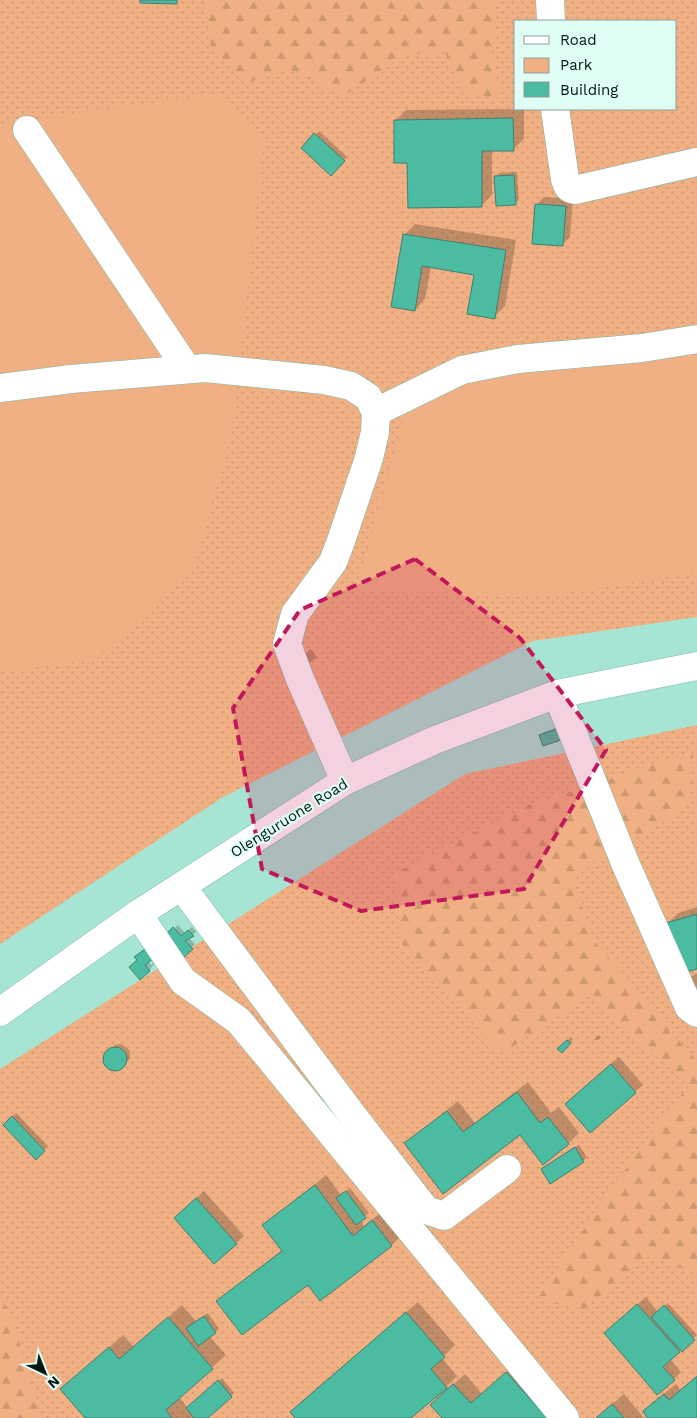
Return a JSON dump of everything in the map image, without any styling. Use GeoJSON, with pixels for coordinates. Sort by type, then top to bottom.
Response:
{"type":"FeatureCollection","features":[{"type":"Feature","properties":{"kind":"street"},"geometry":{"type":"LineString","coordinates":[[550,0],[551,20]]}},
{"type":"Feature","properties":{"kind":"street"},"geometry":{"type":"LineString","coordinates":[[555,110],[566,186],[570,189],[575,190],[697,162]]}},
{"type":"Feature","properties":{"kind":"street"},"geometry":{"type":"LineString","coordinates":[[27,130],[187,369]]}},
{"type":"Feature","properties":{"kind":"street"},"geometry":{"type":"LineString","coordinates":[[376,412],[462,370],[518,359],[642,348],[697,339]]}},
{"type":"Feature","properties":{"kind":"street"},"geometry":{"type":"LineString","coordinates":[[0,388],[71,379],[187,369],[214,369],[324,380],[351,386],[368,397],[376,412],[375,432],[369,458],[342,541],[333,562],[295,614],[287,644],[345,781]]}},
{"type":"Feature","properties":{"kind":"street","name":"Olenguruone Road"},"geometry":{"type":"LineString","coordinates":[[0,1012],[138,914],[345,781],[435,740],[557,694],[697,666]]}},
{"type":"Feature","properties":{"kind":"street"},"geometry":{"type":"LineString","coordinates":[[557,694],[626,865],[689,1008],[697,1014]]}},
{"type":"Feature","properties":{"kind":"street"},"geometry":{"type":"LineString","coordinates":[[182,887],[353,1116],[426,1210],[444,1216],[507,1170]]}},
{"type":"Feature","properties":{"kind":"street"},"geometry":{"type":"LineString","coordinates":[[138,914],[183,981],[239,1021],[565,1418]]}},
{"type":"Feature","properties":{"kind":"highlighted area"},"geometry":{"type":"Polygon","coordinates":[[[415,559],[520,638],[606,750],[524,889],[361,911],[262,869],[233,708],[300,610],[415,559]]]}},
{"type":"Feature","properties":{"kind":"green space"},"geometry":{"type":"Polygon","coordinates":[[[0,0],[697,0],[697,617],[533,641],[223,797],[0,944],[0,0]]]}},
{"type":"Feature","properties":{"kind":"green space"},"geometry":{"type":"Polygon","coordinates":[[[205,0],[492,0],[496,4],[492,52],[500,98],[463,95],[445,52],[402,56],[344,96],[286,68],[246,84],[211,47],[205,0]]]}},
{"type":"Feature","properties":{"kind":"green space"},"geometry":{"type":"Polygon","coordinates":[[[222,93],[264,138],[232,431],[195,566],[96,659],[0,672],[0,124],[222,93]]]}},
{"type":"Feature","properties":{"kind":"green space"},"geometry":{"type":"Polygon","coordinates":[[[697,339],[697,572],[561,594],[356,592],[410,396],[462,370],[697,339]]]}},
{"type":"Feature","properties":{"kind":"green space"},"geometry":{"type":"Polygon","coordinates":[[[697,725],[697,1418],[0,1418],[0,1069],[465,774],[697,725]]]}},
{"type":"Feature","properties":{"kind":"green space"},"geometry":{"type":"Polygon","coordinates":[[[693,752],[690,805],[572,875],[593,940],[648,1001],[686,1050],[697,1060],[697,1274],[649,1256],[584,1309],[537,1300],[611,1190],[689,1085],[588,996],[502,1054],[401,943],[395,873],[528,805],[693,752]]]}},
{"type":"Feature","properties":{"kind":"green space"},"geometry":{"type":"Polygon","coordinates":[[[0,1299],[11,1312],[41,1418],[0,1418],[0,1299]]]}},
{"type":"Feature","properties":{"kind":"building"},"geometry":{"type":"Polygon","coordinates":[[[140,0],[177,0],[177,4],[140,3],[140,0]]]}},
{"type":"Feature","properties":{"kind":"building"},"geometry":{"type":"Polygon","coordinates":[[[513,118],[514,151],[482,151],[482,207],[408,208],[407,163],[394,163],[394,120],[513,118]]]}},
{"type":"Feature","properties":{"kind":"building"},"geometry":{"type":"Polygon","coordinates":[[[314,133],[345,161],[331,176],[301,148],[314,133]]]}},
{"type":"Feature","properties":{"kind":"building"},"geometry":{"type":"Polygon","coordinates":[[[514,175],[516,205],[496,206],[494,176],[514,175]]]}},
{"type":"Feature","properties":{"kind":"building"},"geometry":{"type":"Polygon","coordinates":[[[535,204],[566,206],[563,246],[532,244],[535,204]]]}},
{"type":"Feature","properties":{"kind":"building"},"geometry":{"type":"Polygon","coordinates":[[[403,234],[506,250],[495,319],[467,314],[474,275],[422,266],[415,311],[391,307],[403,234]]]}},
{"type":"Feature","properties":{"kind":"building"},"geometry":{"type":"Polygon","coordinates":[[[560,728],[564,739],[543,746],[539,735],[560,728]]]}},
{"type":"Feature","properties":{"kind":"building"},"geometry":{"type":"Polygon","coordinates":[[[697,914],[697,969],[680,974],[666,923],[697,914]]]}},
{"type":"Feature","properties":{"kind":"building"},"geometry":{"type":"Polygon","coordinates":[[[173,927],[181,936],[188,930],[194,936],[185,941],[193,949],[182,959],[162,938],[173,927]]]}},
{"type":"Feature","properties":{"kind":"building"},"geometry":{"type":"Polygon","coordinates":[[[145,949],[153,959],[145,965],[150,971],[140,980],[129,967],[137,960],[134,957],[145,949]]]}},
{"type":"Feature","properties":{"kind":"building"},"geometry":{"type":"Polygon","coordinates":[[[567,1040],[571,1043],[562,1053],[557,1049],[567,1040]]]}},
{"type":"Feature","properties":{"kind":"building"},"geometry":{"type":"Polygon","coordinates":[[[115,1047],[124,1050],[127,1059],[124,1068],[115,1071],[106,1068],[103,1059],[106,1050],[115,1047]]]}},
{"type":"Feature","properties":{"kind":"building"},"geometry":{"type":"Polygon","coordinates":[[[611,1064],[636,1093],[590,1133],[565,1104],[611,1064]]]}},
{"type":"Feature","properties":{"kind":"building"},"geometry":{"type":"Polygon","coordinates":[[[517,1092],[540,1123],[548,1117],[569,1144],[543,1165],[520,1135],[443,1194],[404,1143],[447,1111],[463,1132],[517,1092]]]}},
{"type":"Feature","properties":{"kind":"building"},"geometry":{"type":"Polygon","coordinates":[[[12,1116],[45,1151],[36,1160],[3,1125],[12,1116]]]}},
{"type":"Feature","properties":{"kind":"building"},"geometry":{"type":"Polygon","coordinates":[[[575,1147],[584,1162],[550,1184],[541,1169],[575,1147]]]}},
{"type":"Feature","properties":{"kind":"building"},"geometry":{"type":"Polygon","coordinates":[[[315,1185],[353,1236],[372,1220],[392,1246],[320,1301],[308,1285],[242,1335],[216,1301],[282,1251],[262,1225],[315,1185]]]}},
{"type":"Feature","properties":{"kind":"building"},"geometry":{"type":"Polygon","coordinates":[[[346,1191],[366,1218],[356,1225],[336,1198],[346,1191]]]}},
{"type":"Feature","properties":{"kind":"building"},"geometry":{"type":"Polygon","coordinates":[[[196,1198],[237,1244],[214,1264],[174,1218],[196,1198]]]}},
{"type":"Feature","properties":{"kind":"building"},"geometry":{"type":"Polygon","coordinates":[[[637,1304],[680,1352],[663,1367],[675,1380],[657,1395],[604,1333],[637,1304]]]}},
{"type":"Feature","properties":{"kind":"building"},"geometry":{"type":"Polygon","coordinates":[[[664,1305],[695,1340],[682,1352],[651,1317],[664,1305]]]}},
{"type":"Feature","properties":{"kind":"building"},"geometry":{"type":"Polygon","coordinates":[[[406,1312],[445,1357],[431,1369],[447,1388],[411,1418],[295,1418],[290,1412],[406,1312]]]}},
{"type":"Feature","properties":{"kind":"building"},"geometry":{"type":"Polygon","coordinates":[[[204,1316],[216,1333],[198,1346],[186,1328],[204,1316]]]}},
{"type":"Feature","properties":{"kind":"building"},"geometry":{"type":"Polygon","coordinates":[[[168,1317],[213,1369],[166,1410],[172,1418],[85,1418],[60,1389],[109,1347],[119,1359],[168,1317]]]}},
{"type":"Feature","properties":{"kind":"building"},"geometry":{"type":"Polygon","coordinates":[[[506,1372],[547,1418],[442,1418],[430,1405],[453,1384],[471,1403],[506,1372]]]}},
{"type":"Feature","properties":{"kind":"building"},"geometry":{"type":"Polygon","coordinates":[[[697,1376],[697,1418],[647,1418],[643,1411],[664,1394],[669,1400],[697,1376]]]}},
{"type":"Feature","properties":{"kind":"building"},"geometry":{"type":"Polygon","coordinates":[[[218,1380],[232,1397],[208,1418],[194,1418],[186,1408],[218,1380]]]}},
{"type":"Feature","properties":{"kind":"building"},"geometry":{"type":"Polygon","coordinates":[[[612,1404],[624,1418],[596,1418],[612,1404]]]}}]}
